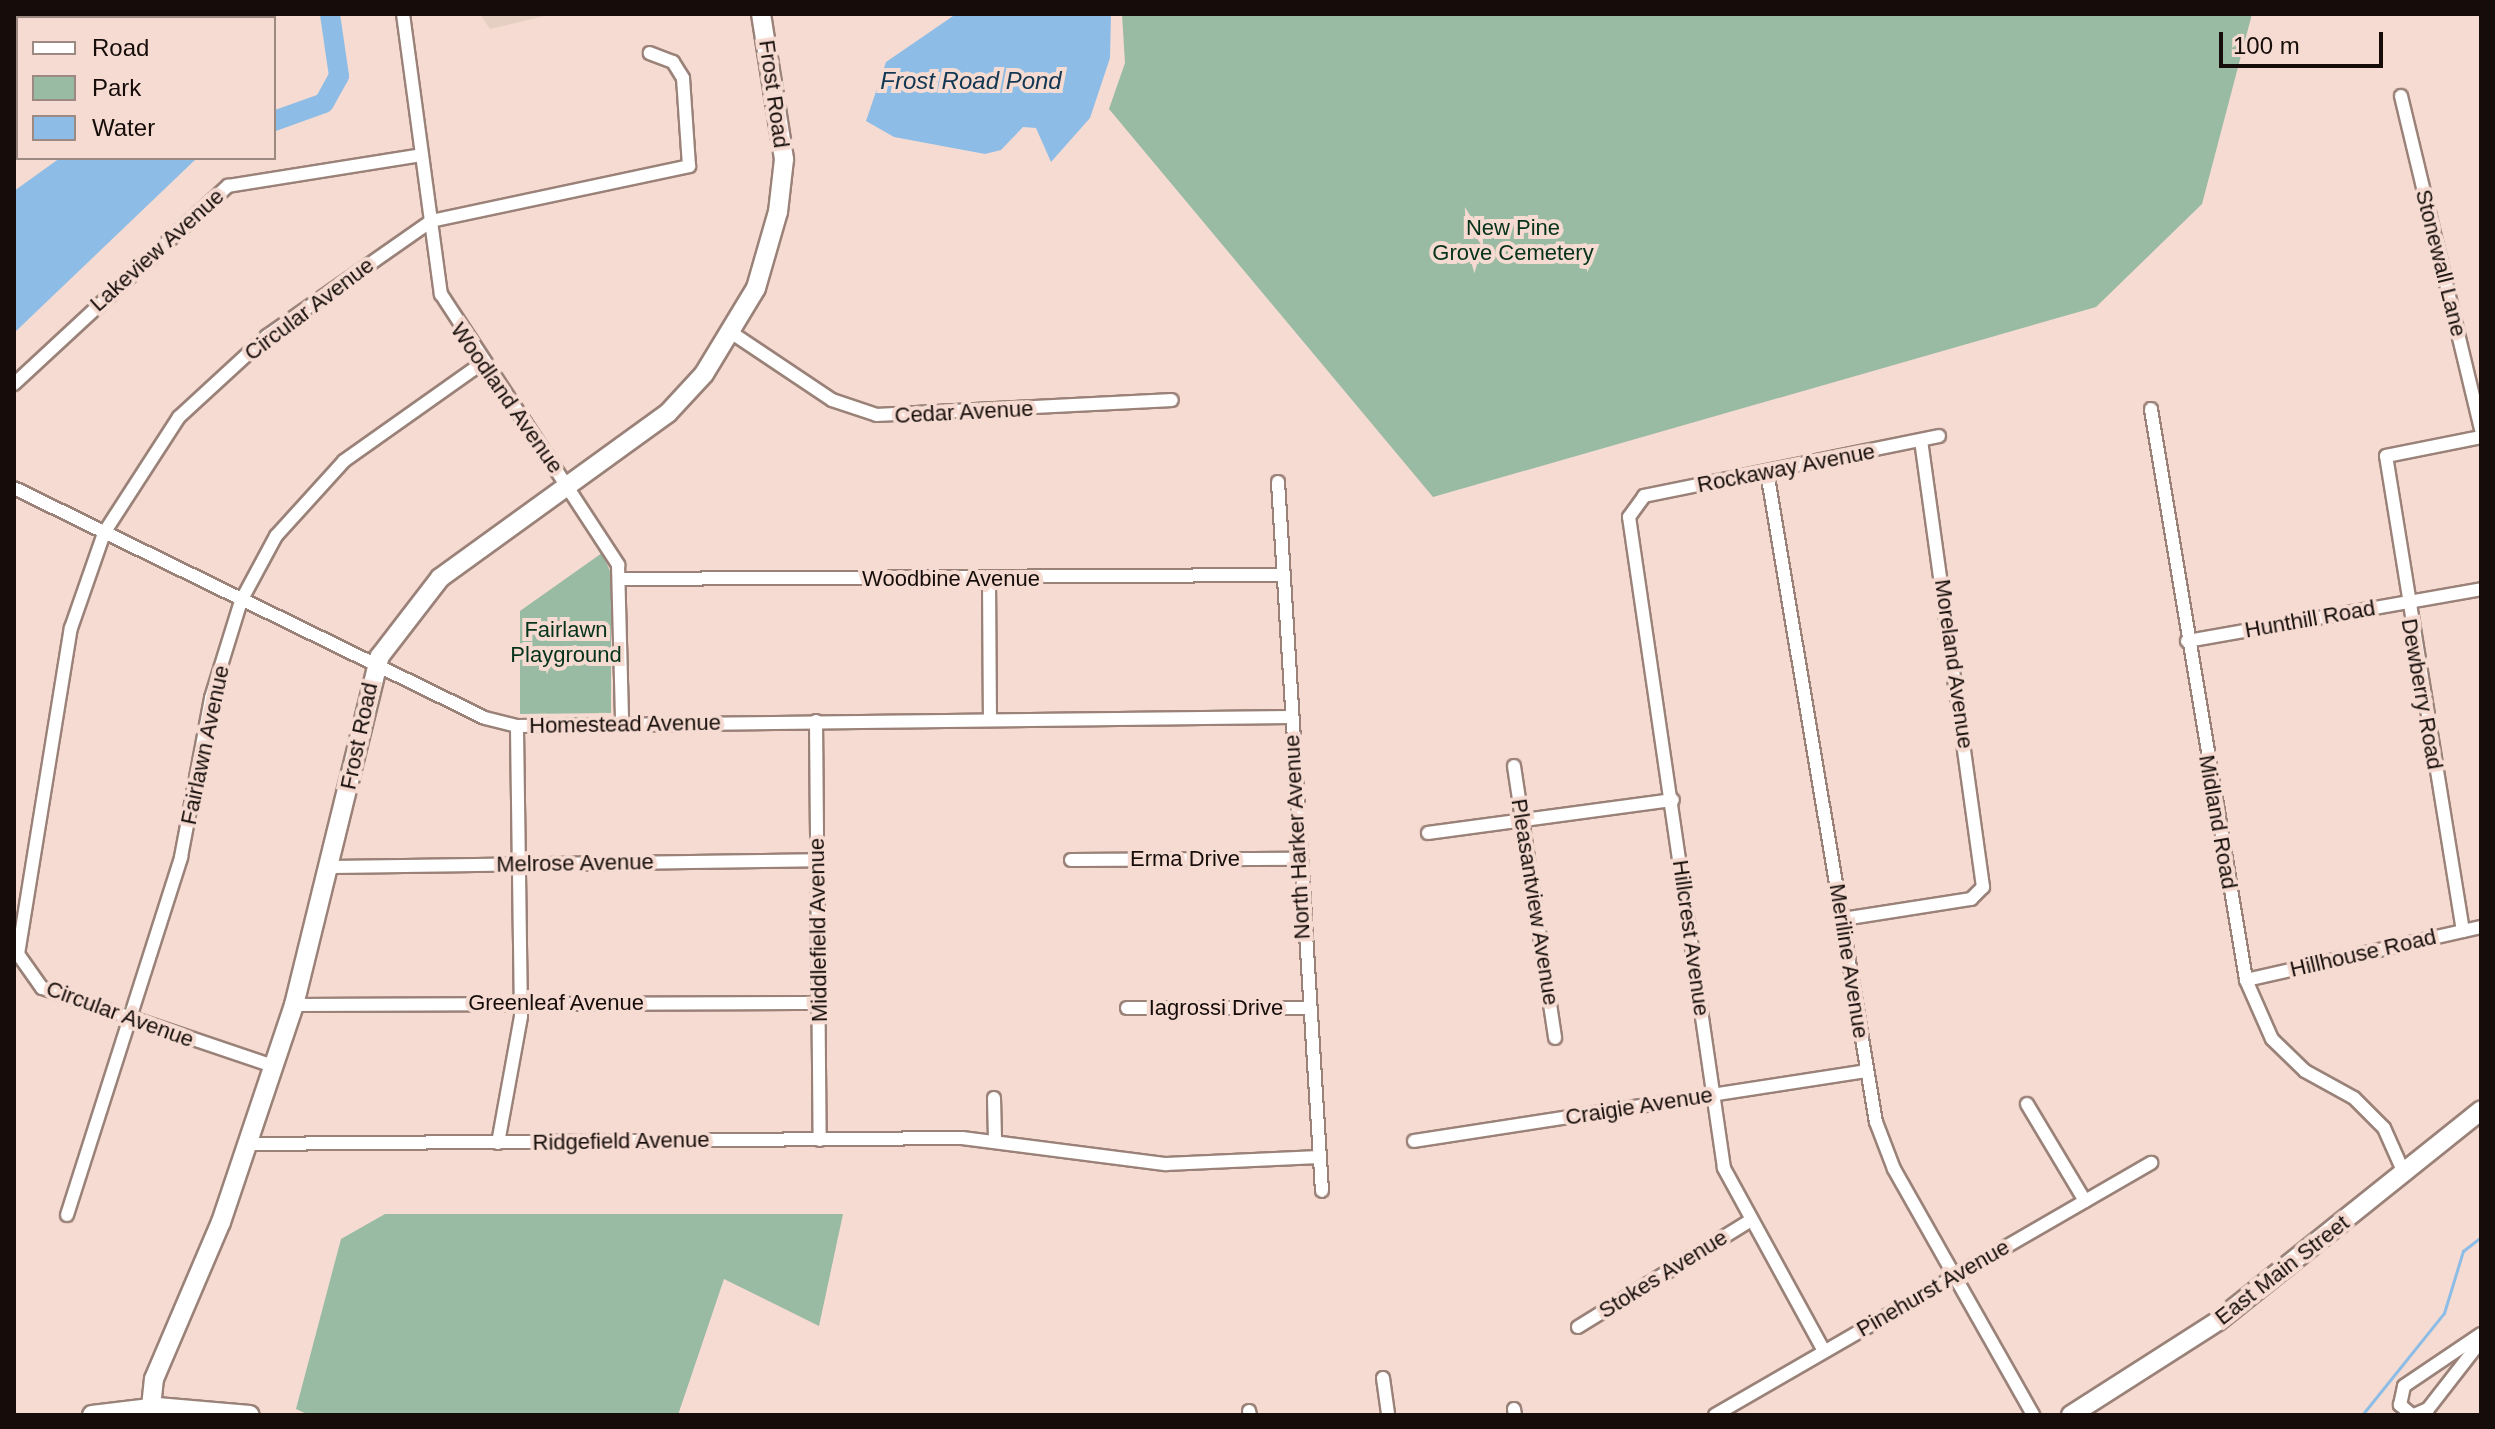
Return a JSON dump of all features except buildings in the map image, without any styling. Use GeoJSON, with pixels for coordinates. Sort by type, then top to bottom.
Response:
{"type":"FeatureCollection","features":[{"type":"Feature","properties":{"kind":"main road","name":"Frost Road"},"geometry":{"type":"LineString","coordinates":[[151,1407],[154,1379],[247,1144],[294,1005],[332,867],[375,665],[427,590],[668,413],[732,333],[768,252],[783,180],[780,102],[761,14]]}},
{"type":"Feature","properties":{"kind":"main road","name":"East Main Street"},"geometry":{"type":"LineString","coordinates":[[2071,1415],[2199,1334],[2353,1215],[2481,1110]]}},
{"type":"Feature","properties":{"kind":"main road"},"geometry":{"type":"LineString","coordinates":[[92,1415],[151,1407],[250,1415]]}},
{"type":"Feature","properties":{"kind":"street","name":"Woodland Avenue"},"geometry":{"type":"LineString","coordinates":[[403,14],[445,305],[481,364],[570,486],[621,579],[622,723]]}},
{"type":"Feature","properties":{"kind":"street","name":"Circular Avenue"},"geometry":{"type":"LineString","coordinates":[[273,1066],[132,1022],[42,988],[23,968],[16,943],[71,628],[104,533],[179,417],[267,336],[431,221],[689,166],[683,78],[673,62],[650,53]]}},
{"type":"Feature","properties":{"kind":"street","name":"Stonewall Lane"},"geometry":{"type":"LineString","coordinates":[[2401,96],[2481,430]]}},
{"type":"Feature","properties":{"kind":"street","name":"Lakeview Avenue"},"geometry":{"type":"LineString","coordinates":[[14,384],[228,186],[422,155]]}},
{"type":"Feature","properties":{"kind":"street","name":"Cedar Avenue"},"geometry":{"type":"LineString","coordinates":[[732,333],[832,400],[877,415],[1172,400]]}},
{"type":"Feature","properties":{"kind":"street","name":"Fairlawn Avenue"},"geometry":{"type":"LineString","coordinates":[[67,1215],[132,1022],[181,857],[211,698],[241,601],[276,536],[344,461],[481,364]]}},
{"type":"Feature","properties":{"kind":"street","name":"Midland Road"},"geometry":{"type":"LineString","coordinates":[[2151,409],[2187,641],[2246,980],[2272,1039],[2305,1071],[2354,1098],[2384,1128],[2404,1173]]}},
{"type":"Feature","properties":{"kind":"street","name":"Rockaway Avenue"},"geometry":{"type":"LineString","coordinates":[[1633,502],[1939,436]]}},
{"type":"Feature","properties":{"kind":"street","name":"Dewberry Road"},"geometry":{"type":"LineString","coordinates":[[2463,931],[2407,602],[2386,456],[2481,437]]}},
{"type":"Feature","properties":{"kind":"street","name":"Moreland Avenue"},"geometry":{"type":"LineString","coordinates":[[1843,919],[1971,899],[1983,887],[1921,442]]}},
{"type":"Feature","properties":{"kind":"street","name":"Meriline Avenue"},"geometry":{"type":"LineString","coordinates":[[1767,472],[1843,919],[1865,1071],[1894,1169],[2033,1415]]}},
{"type":"Feature","properties":{"kind":"street","name":"North Harker Avenue"},"geometry":{"type":"LineString","coordinates":[[1278,482],[1306,1008],[1322,1191]]}},
{"type":"Feature","properties":{"kind":"street","name":"Homestead Avenue"},"geometry":{"type":"LineString","coordinates":[[14,488],[375,665],[517,726],[990,718],[1291,717]]}},
{"type":"Feature","properties":{"kind":"street","name":"Hillcrest Avenue"},"geometry":{"type":"LineString","coordinates":[[1633,502],[1629,517],[1673,800],[1724,1168],[1748,1222],[1824,1351]]}},
{"type":"Feature","properties":{"kind":"street","name":"Woodbine Avenue"},"geometry":{"type":"LineString","coordinates":[[621,579],[989,580],[1282,575]]}},
{"type":"Feature","properties":{"kind":"street"},"geometry":{"type":"LineString","coordinates":[[989,580],[990,718]]}},
{"type":"Feature","properties":{"kind":"street","name":"Hunthill Road"},"geometry":{"type":"LineString","coordinates":[[2187,641],[2481,589]]}},
{"type":"Feature","properties":{"kind":"street","name":"Middlefield Avenue"},"geometry":{"type":"LineString","coordinates":[[816,721],[820,1140]]}},
{"type":"Feature","properties":{"kind":"street"},"geometry":{"type":"LineString","coordinates":[[498,1143],[517,1067],[521,1002],[517,726]]}},
{"type":"Feature","properties":{"kind":"street","name":"Pleasantview Avenue"},"geometry":{"type":"LineString","coordinates":[[1514,766],[1555,1038]]}},
{"type":"Feature","properties":{"kind":"street"},"geometry":{"type":"LineString","coordinates":[[1428,833],[1673,800]]}},
{"type":"Feature","properties":{"kind":"street","name":"Erma Drive"},"geometry":{"type":"LineString","coordinates":[[1071,860],[1298,859]]}},
{"type":"Feature","properties":{"kind":"street","name":"Melrose Avenue"},"geometry":{"type":"LineString","coordinates":[[332,867],[817,860]]}},
{"type":"Feature","properties":{"kind":"street","name":"Hillhouse Road"},"geometry":{"type":"LineString","coordinates":[[2246,980],[2481,927]]}},
{"type":"Feature","properties":{"kind":"street","name":"Greenleaf Avenue"},"geometry":{"type":"LineString","coordinates":[[294,1005],[819,1003]]}},
{"type":"Feature","properties":{"kind":"street","name":"Iagrossi Drive"},"geometry":{"type":"LineString","coordinates":[[1127,1008],[1306,1008]]}},
{"type":"Feature","properties":{"kind":"street","name":"Craigie Avenue"},"geometry":{"type":"LineString","coordinates":[[1414,1141],[1865,1071]]}},
{"type":"Feature","properties":{"kind":"street"},"geometry":{"type":"LineString","coordinates":[[994,1098],[995,1139]]}},
{"type":"Feature","properties":{"kind":"street"},"geometry":{"type":"LineString","coordinates":[[2027,1104],[2085,1201]]}},
{"type":"Feature","properties":{"kind":"street","name":"Ridgefield Avenue"},"geometry":{"type":"LineString","coordinates":[[247,1144],[995,1139],[1166,1164],[1319,1157]]}},
{"type":"Feature","properties":{"kind":"street","name":"Pinehurst Avenue"},"geometry":{"type":"LineString","coordinates":[[1715,1415],[2151,1163]]}},
{"type":"Feature","properties":{"kind":"street","name":"Stokes Avenue"},"geometry":{"type":"LineString","coordinates":[[1578,1327],[1748,1222]]}},
{"type":"Feature","properties":{"kind":"street"},"geometry":{"type":"LineString","coordinates":[[2481,1334],[2404,1386],[2400,1405],[2413,1415],[2428,1409],[2481,1341]]}},
{"type":"Feature","properties":{"kind":"street"},"geometry":{"type":"LineString","coordinates":[[1383,1378],[1388,1415]]}},
{"type":"Feature","properties":{"kind":"shaded area"},"geometry":{"type":"Polygon","coordinates":[[[480,14],[552,14],[490,29],[480,14]]]}},
{"type":"Feature","properties":{"kind":"green space"},"geometry":{"type":"Polygon","coordinates":[[[14,14],[41,16],[16,16],[14,149],[14,14]]]}},
{"type":"Feature","properties":{"kind":"green space","name":"New Pine Grove Cemetery"},"geometry":{"type":"Polygon","coordinates":[[[1122,14],[2252,14],[2202,204],[2096,307],[1433,497],[1109,109],[1125,63],[1122,14]]]}},
{"type":"Feature","properties":{"kind":"green space","name":"Fairlawn Playground"},"geometry":{"type":"Polygon","coordinates":[[[602,553],[611,573],[611,713],[520,714],[520,611],[602,553]]]}},
{"type":"Feature","properties":{"kind":"green space"},"geometry":{"type":"Polygon","coordinates":[[[385,1214],[843,1214],[819,1326],[724,1279],[678,1415],[309,1415],[296,1409],[341,1239],[385,1214]]]}},
{"type":"Feature","properties":{"kind":"water","name":"Frost Road Pond"},"geometry":{"type":"Polygon","coordinates":[[[956,14],[1111,14],[1110,58],[1090,118],[1051,162],[1036,128],[1023,127],[1001,150],[985,154],[894,137],[866,121],[886,62],[956,14]]]}},
{"type":"Feature","properties":{"kind":"water"},"geometry":{"type":"Polygon","coordinates":[[[57,160],[195,160],[14,333],[14,191],[57,160]]]}},
{"type":"Feature","properties":{"kind":"waterway"},"geometry":{"type":"LineString","coordinates":[[276,120],[324,103],[339,76],[330,14]]}},
{"type":"Feature","properties":{"kind":"waterway"},"geometry":{"type":"LineString","coordinates":[[2362,1415],[2444,1313],[2463,1251],[2481,1237]]}}]}
